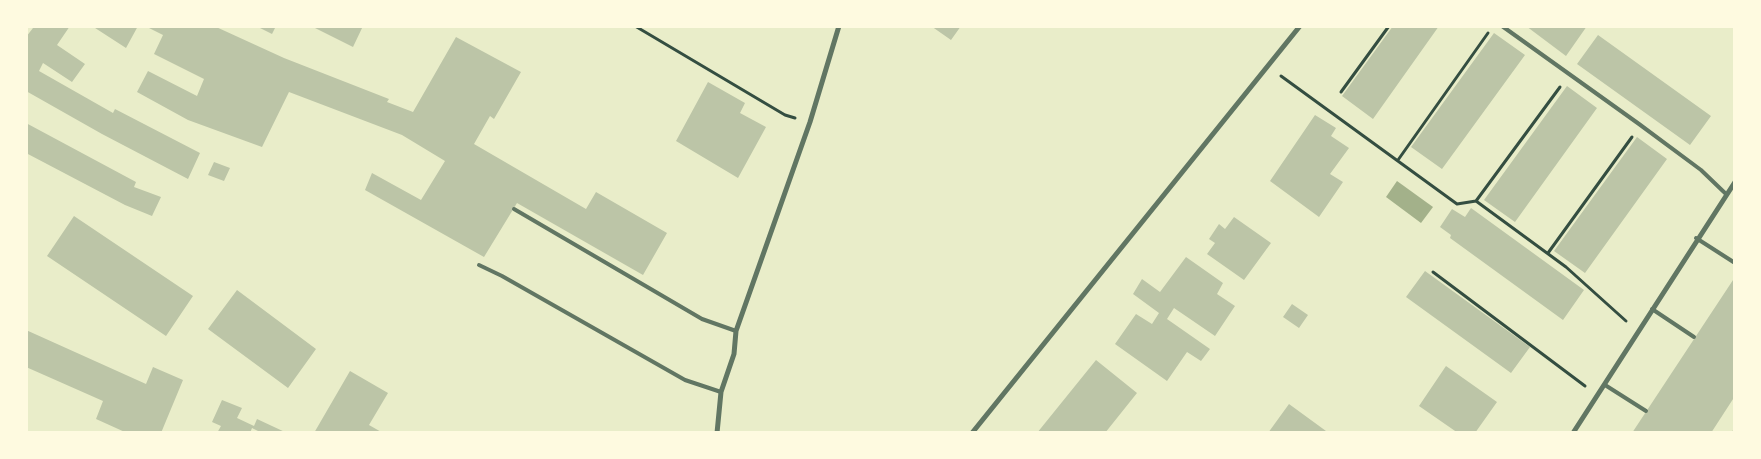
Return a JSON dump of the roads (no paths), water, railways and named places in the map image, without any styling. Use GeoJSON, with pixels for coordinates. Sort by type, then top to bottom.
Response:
{"type":"FeatureCollection","features":[{"type":"Feature","properties":{"kind":"street"},"geometry":{"type":"LineString","coordinates":[[717,433],[722,392],[734,354],[736,331],[810,122],[838,26]]}},
{"type":"Feature","properties":{"kind":"street"},"geometry":{"type":"LineString","coordinates":[[972,433],[1300,26]]}},
{"type":"Feature","properties":{"kind":"street"},"geometry":{"type":"LineString","coordinates":[[1573,433],[1696,238],[1735,182]]}},
{"type":"Feature","properties":{"kind":"lane"},"geometry":{"type":"LineString","coordinates":[[1502,26],[1701,170],[1726,194]]}},
{"type":"Feature","properties":{"kind":"lane"},"geometry":{"type":"LineString","coordinates":[[514,209],[702,319],[736,331]]}},
{"type":"Feature","properties":{"kind":"lane"},"geometry":{"type":"LineString","coordinates":[[1696,238],[1735,263]]}},
{"type":"Feature","properties":{"kind":"lane"},"geometry":{"type":"LineString","coordinates":[[479,265],[685,380],[722,392]]}},
{"type":"Feature","properties":{"kind":"lane"},"geometry":{"type":"LineString","coordinates":[[1652,309],[1694,337]]}},
{"type":"Feature","properties":{"kind":"lane"},"geometry":{"type":"LineString","coordinates":[[1605,385],[1646,411]]}}]}
